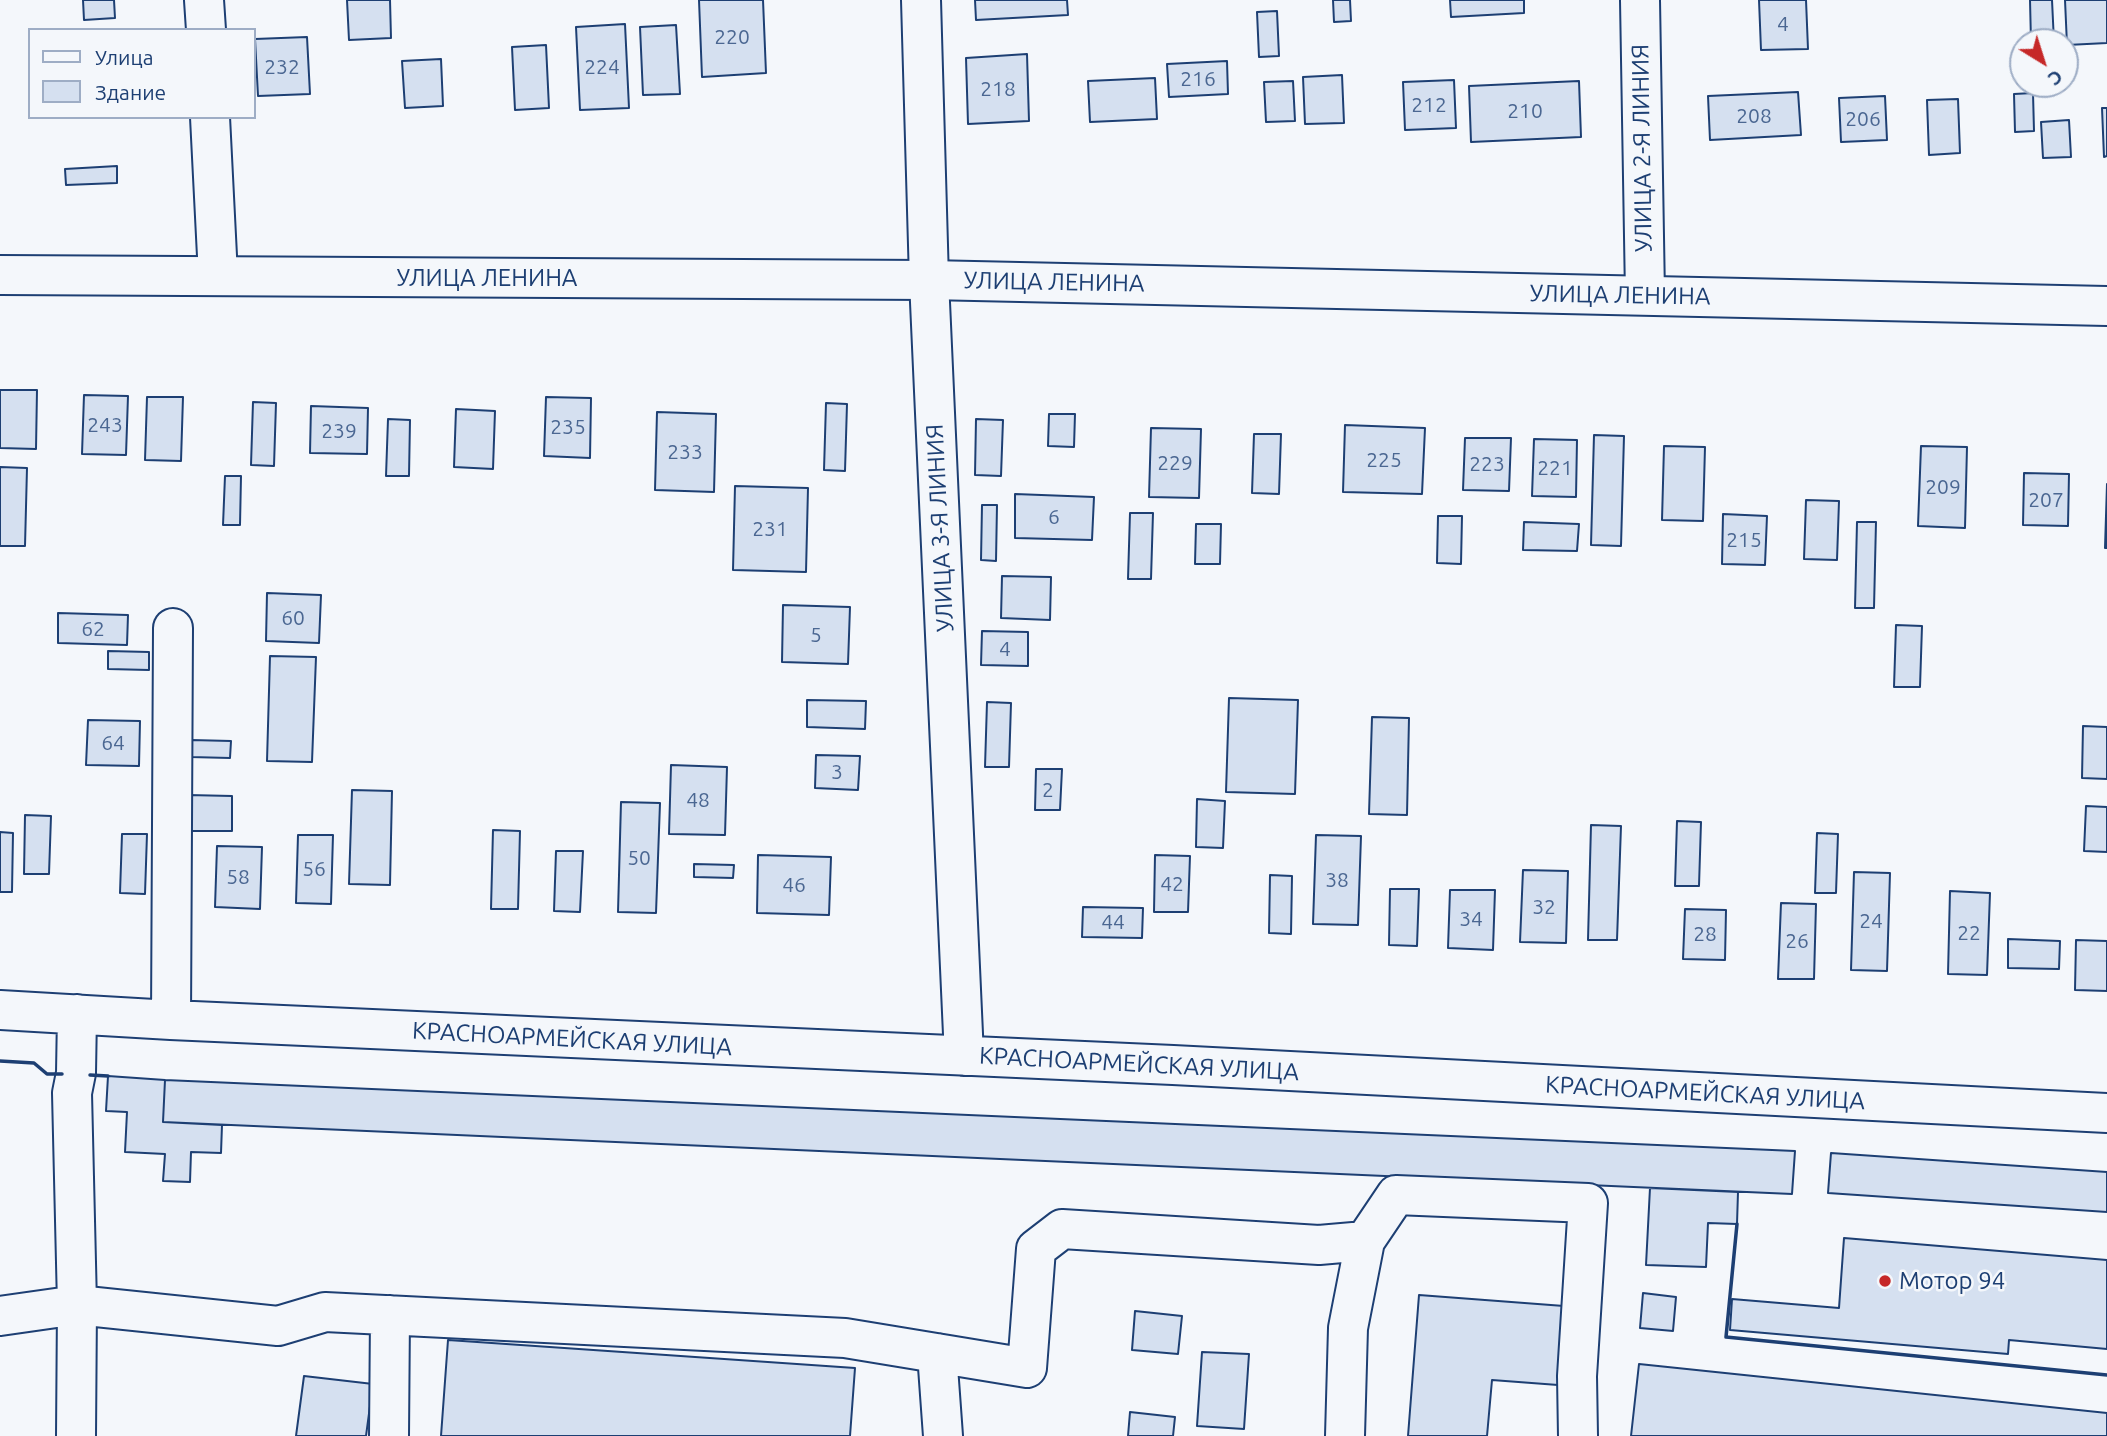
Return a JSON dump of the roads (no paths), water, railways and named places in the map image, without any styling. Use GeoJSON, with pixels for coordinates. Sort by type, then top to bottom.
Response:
{"type":"FeatureCollection","features":[{"type":"Feature","properties":{"kind":"street"},"geometry":{"type":"LineString","coordinates":[[204,0],[206,28]]}},
{"type":"Feature","properties":{"kind":"street","name":"УЛИЦА 3-Я ЛИНИЯ"},"geometry":{"type":"LineString","coordinates":[[921,0],[929,279],[964,1056]]}},
{"type":"Feature","properties":{"kind":"street","name":"УЛИЦА 2-Я ЛИНИЯ"},"geometry":{"type":"LineString","coordinates":[[1640,0],[1645,295]]}},
{"type":"Feature","properties":{"kind":"street"},"geometry":{"type":"LineString","coordinates":[[210,119],[218,276]]}},
{"type":"Feature","properties":{"kind":"street","name":"УЛИЦА ЛЕНИНА"},"geometry":{"type":"LineString","coordinates":[[0,275],[929,279],[2107,306]]}},
{"type":"Feature","properties":{"kind":"street"},"geometry":{"type":"LineString","coordinates":[[171,1020],[173,628]]}},
{"type":"Feature","properties":{"kind":"street","name":"КРАСНОАРМЕЙСКАЯ УЛИЦА"},"geometry":{"type":"LineString","coordinates":[[0,1010],[2107,1113]]}},
{"type":"Feature","properties":{"kind":"street"},"geometry":{"type":"LineString","coordinates":[[76,1436],[77,1305],[72,1093],[76,1073],[77,1014]]}},
{"type":"Feature","properties":{"kind":"street"},"geometry":{"type":"LineString","coordinates":[[1345,1436],[1348,1328],[1365,1241],[1396,1195],[1588,1203],[1577,1376],[1578,1436]]}},
{"type":"Feature","properties":{"kind":"street"},"geometry":{"type":"LineString","coordinates":[[0,1316],[77,1305],[278,1326],[325,1312],[845,1338],[1027,1368],[1036,1249],[1062,1229],[1319,1245],[1365,1241]]}},
{"type":"Feature","properties":{"kind":"street"},"geometry":{"type":"LineString","coordinates":[[390,1315],[390,1436]]}},
{"type":"Feature","properties":{"kind":"street"},"geometry":{"type":"LineString","coordinates":[[937,1353],[943,1436]]}},
{"type":"Feature","properties":{"kind":"place","name":"Мотор 94"},"geometry":{"type":"Point","coordinates":[1885,1281]}}]}
